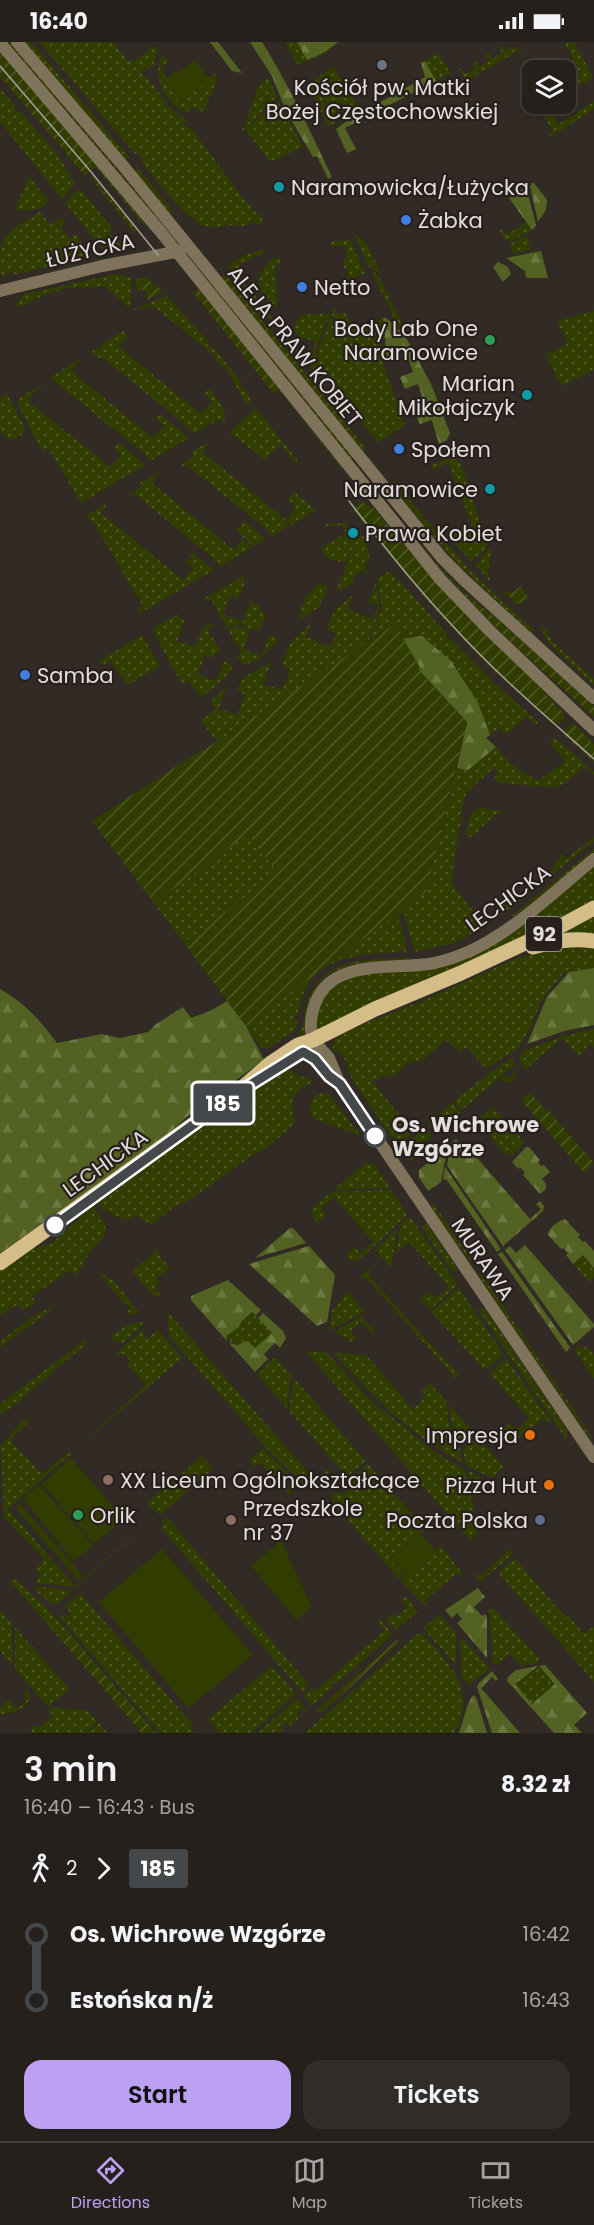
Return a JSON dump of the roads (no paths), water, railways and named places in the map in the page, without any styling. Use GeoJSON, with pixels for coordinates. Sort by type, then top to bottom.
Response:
{"type":"FeatureCollection","features":[{"type":"Feature","properties":{"kind":"main road","name":"LECHICKA"},"geometry":{"type":"LineString","coordinates":[[0,1263],[234,1095],[375,1009],[493,958],[594,908]]}},
{"type":"Feature","properties":{"kind":"main road"},"geometry":{"type":"LineString","coordinates":[[493,958],[559,940],[578,939],[594,942]]}},
{"type":"Feature","properties":{"kind":"street","name":"ALEJA PRAW KOBIET"},"geometry":{"type":"LineString","coordinates":[[17,42],[125,168],[442,558],[594,698]]}},
{"type":"Feature","properties":{"kind":"street","name":"ALEJA PRAW KOBIET"},"geometry":{"type":"LineString","coordinates":[[0,43],[295,397],[420,557],[464,606],[594,730]]}},
{"type":"Feature","properties":{"kind":"street","name":"ŁUŻYCKA"},"geometry":{"type":"LineString","coordinates":[[0,291],[102,266],[190,249]]}},
{"type":"Feature","properties":{"kind":"street","name":"LECHICKA"},"geometry":{"type":"LineString","coordinates":[[310,1050],[311,1025],[316,1002],[325,987],[337,977],[357,969],[431,963],[469,952],[491,940],[594,860]]}},
{"type":"Feature","properties":{"kind":"street","name":"MURAWA"},"geometry":{"type":"LineString","coordinates":[[310,1050],[329,1076],[340,1084]]}},
{"type":"Feature","properties":{"kind":"street","name":"MURAWA"},"geometry":{"type":"LineString","coordinates":[[310,1050],[329,1058],[340,1084],[594,1457]]}},
{"type":"Feature","properties":{"kind":"tram line"},"geometry":{"type":"LineString","coordinates":[[0,66],[92,173],[158,255]]}},
{"type":"Feature","properties":{"kind":"tram line"},"geometry":{"type":"LineString","coordinates":[[349,501],[411,579],[485,660],[594,759]]}},
{"type":"Feature","properties":{"kind":"place","name":"Kościół pw. Matki Bożej Częstochowskiej"},"geometry":{"type":"Point","coordinates":[382,65]}},
{"type":"Feature","properties":{"kind":"place","name":"Naramowicka/Łużycka"},"geometry":{"type":"Point","coordinates":[279,187]}},
{"type":"Feature","properties":{"kind":"place","name":"Żabka"},"geometry":{"type":"Point","coordinates":[406,220]}},
{"type":"Feature","properties":{"kind":"place","name":"Netto"},"geometry":{"type":"Point","coordinates":[302,287]}},
{"type":"Feature","properties":{"kind":"place","name":"Body Lab One Naramowice"},"geometry":{"type":"Point","coordinates":[490,340]}},
{"type":"Feature","properties":{"kind":"place","name":"Marian Mikołajczyk"},"geometry":{"type":"Point","coordinates":[527,395]}},
{"type":"Feature","properties":{"kind":"place","name":"Społem"},"geometry":{"type":"Point","coordinates":[399,449]}},
{"type":"Feature","properties":{"kind":"place","name":"Naramowice"},"geometry":{"type":"Point","coordinates":[490,489]}},
{"type":"Feature","properties":{"kind":"place","name":"Prawa Kobiet"},"geometry":{"type":"Point","coordinates":[353,533]}},
{"type":"Feature","properties":{"kind":"place","name":"Samba"},"geometry":{"type":"Point","coordinates":[25,675]}},
{"type":"Feature","properties":{"kind":"place","name":"Os. Wichrowe Wzgórze"},"geometry":{"type":"Point","coordinates":[375,1136]}},
{"type":"Feature","properties":{"kind":"place","name":"Impresja"},"geometry":{"type":"Point","coordinates":[530,1435]}},
{"type":"Feature","properties":{"kind":"place","name":"XX Liceum Ogólnokształcące"},"geometry":{"type":"Point","coordinates":[108,1480]}},
{"type":"Feature","properties":{"kind":"place","name":"Pizza Hut"},"geometry":{"type":"Point","coordinates":[549,1485]}},
{"type":"Feature","properties":{"kind":"place","name":"Orlik"},"geometry":{"type":"Point","coordinates":[78,1515]}},
{"type":"Feature","properties":{"kind":"place","name":"Przedszkole nr 37"},"geometry":{"type":"Point","coordinates":[231,1520]}},
{"type":"Feature","properties":{"kind":"place","name":"Poczta Polska"},"geometry":{"type":"Point","coordinates":[540,1520]}}]}
